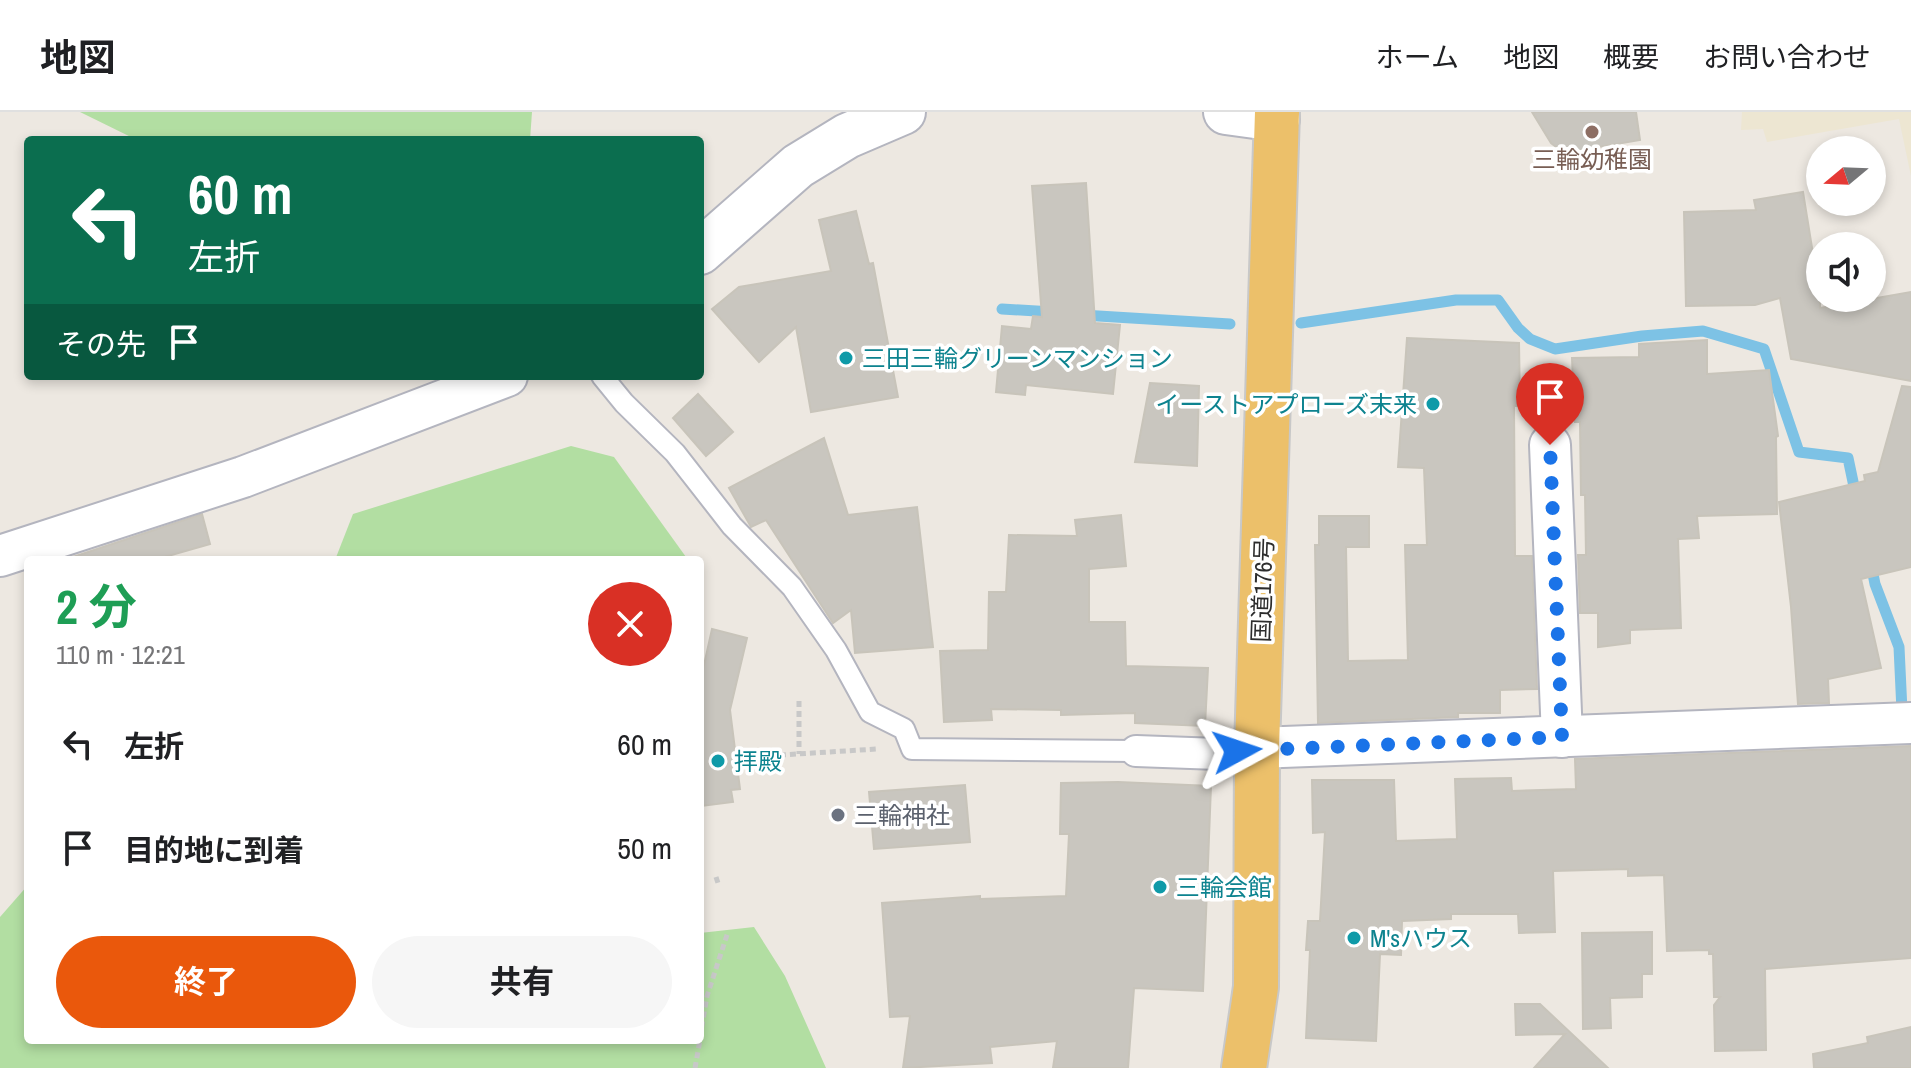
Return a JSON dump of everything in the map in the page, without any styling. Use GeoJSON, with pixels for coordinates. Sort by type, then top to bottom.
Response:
{"type":"FeatureCollection","features":[{"type":"Feature","properties":{"kind":"highway","name":"国道176号"},"geometry":{"type":"LineString","coordinates":[[1244,1068],[1256,987],[1257,748],[1277,115]]}},
{"type":"Feature","properties":{"kind":"street"},"geometry":{"type":"LineString","coordinates":[[704,248],[798,166],[847,136],[903,112]]}},
{"type":"Feature","properties":{"kind":"street"},"geometry":{"type":"LineString","coordinates":[[1226,112],[1277,115]]}},
{"type":"Feature","properties":{"kind":"street"},"geometry":{"type":"LineString","coordinates":[[0,556],[243,477],[497,380]]}},
{"type":"Feature","properties":{"kind":"street"},"geometry":{"type":"LineString","coordinates":[[1550,445],[1562,737]]}},
{"type":"Feature","properties":{"kind":"street"},"geometry":{"type":"LineString","coordinates":[[1136,751],[1218,754],[1257,748],[1911,723]]}},
{"type":"Feature","properties":{"kind":"lane"},"geometry":{"type":"LineString","coordinates":[[605,380],[675,453],[732,526],[792,587],[836,650],[870,712],[904,729],[912,749],[1136,751]]}},
{"type":"Feature","properties":{"kind":"path"},"geometry":{"type":"LineString","coordinates":[[799,701],[799,754]]}},
{"type":"Feature","properties":{"kind":"path"},"geometry":{"type":"LineString","coordinates":[[750,757],[884,748]]}},
{"type":"Feature","properties":{"kind":"path"},"geometry":{"type":"LineString","coordinates":[[704,1014],[728,932]]}},
{"type":"Feature","properties":{"kind":"path"},"geometry":{"type":"LineString","coordinates":[[695,1068],[699,1044]]}},
{"type":"Feature","properties":{"kind":"shaded area"},"geometry":{"type":"Polygon","coordinates":[[[1742,112],[1911,112],[1911,176],[1899,119],[1767,142],[1763,129],[1741,130],[1742,112]]]}},
{"type":"Feature","properties":{"kind":"green space"},"geometry":{"type":"Polygon","coordinates":[[[80,112],[532,112],[530,136],[129,136],[80,112]]]}},
{"type":"Feature","properties":{"kind":"green space"},"geometry":{"type":"Polygon","coordinates":[[[571,446],[614,457],[685,556],[337,556],[353,514],[571,446]]]}},
{"type":"Feature","properties":{"kind":"green space"},"geometry":{"type":"Polygon","coordinates":[[[24,890],[24,1044],[704,1044],[704,933],[754,927],[785,976],[826,1068],[0,1068],[0,917],[24,890]]]}},
{"type":"Feature","properties":{"kind":"building","name":"三輪幼稚園"},"geometry":{"type":"Polygon","coordinates":[[[1532,112],[1636,112],[1640,140],[1564,153],[1551,143],[1532,112]]]}},
{"type":"Feature","properties":{"kind":"building"},"geometry":{"type":"Polygon","coordinates":[[[1086,183],[1095,323],[1120,325],[1113,394],[1026,385],[1025,395],[996,392],[1002,326],[1031,329],[1033,316],[1042,317],[1032,186],[1086,183]]]}},
{"type":"Feature","properties":{"kind":"building"},"geometry":{"type":"Polygon","coordinates":[[[1803,192],[1809,232],[1806,232],[1806,312],[1886,312],[1886,296],[1911,292],[1911,381],[1791,359],[1780,298],[1755,305],[1686,306],[1684,212],[1756,210],[1754,200],[1803,192]]]}},
{"type":"Feature","properties":{"kind":"building","name":"三田三輪グリーンマンション"},"geometry":{"type":"Polygon","coordinates":[[[856,211],[869,264],[873,263],[898,397],[811,412],[796,327],[759,362],[712,309],[739,287],[831,271],[819,220],[856,211]]]}},
{"type":"Feature","properties":{"kind":"building"},"geometry":{"type":"Polygon","coordinates":[[[1407,338],[1519,343],[1520,406],[1514,406],[1515,556],[1532,556],[1537,689],[1500,690],[1500,713],[1318,723],[1315,545],[1319,545],[1319,516],[1369,516],[1369,547],[1346,547],[1348,661],[1408,660],[1405,545],[1427,545],[1424,468],[1398,467],[1407,338]]]}},
{"type":"Feature","properties":{"kind":"building"},"geometry":{"type":"Polygon","coordinates":[[[1707,340],[1707,374],[1769,370],[1778,436],[1777,514],[1697,516],[1699,538],[1678,539],[1681,628],[1630,630],[1630,643],[1598,647],[1598,613],[1580,613],[1578,555],[1586,555],[1585,495],[1581,495],[1580,422],[1575,422],[1572,358],[1639,357],[1639,344],[1707,340]]]}},
{"type":"Feature","properties":{"kind":"building"},"geometry":{"type":"Polygon","coordinates":[[[1150,383],[1199,386],[1197,466],[1135,462],[1150,383]]]}},
{"type":"Feature","properties":{"kind":"building"},"geometry":{"type":"Polygon","coordinates":[[[1902,386],[1911,387],[1911,567],[1861,579],[1881,668],[1828,679],[1829,703],[1798,704],[1779,502],[1865,481],[1864,475],[1878,472],[1902,386]]]}},
{"type":"Feature","properties":{"kind":"building"},"geometry":{"type":"Polygon","coordinates":[[[698,394],[733,432],[706,456],[673,418],[698,394]]]}},
{"type":"Feature","properties":{"kind":"building"},"geometry":{"type":"Polygon","coordinates":[[[824,438],[848,515],[917,507],[933,647],[855,653],[851,610],[833,623],[766,520],[751,527],[729,488],[824,438]]]}},
{"type":"Feature","properties":{"kind":"building"},"geometry":{"type":"Polygon","coordinates":[[[202,514],[210,544],[168,556],[76,556],[202,514]]]}},
{"type":"Feature","properties":{"kind":"building"},"geometry":{"type":"Polygon","coordinates":[[[1121,515],[1126,566],[1089,569],[1089,622],[1125,622],[1126,666],[1208,668],[1205,726],[1135,723],[1135,713],[1061,715],[1061,710],[991,709],[992,720],[944,722],[940,651],[988,650],[989,592],[1006,592],[1009,535],[1077,536],[1075,520],[1121,515]]]}},
{"type":"Feature","properties":{"kind":"building"},"geometry":{"type":"Polygon","coordinates":[[[712,629],[747,638],[730,710],[740,789],[731,790],[733,802],[704,806],[704,665],[712,629]]]}},
{"type":"Feature","properties":{"kind":"building"},"geometry":{"type":"Polygon","coordinates":[[[1911,746],[1911,958],[1765,969],[1766,1050],[1715,1051],[1714,1005],[1720,997],[1714,997],[1713,954],[1709,954],[1709,950],[1667,951],[1664,875],[1628,876],[1628,869],[1553,871],[1555,932],[1519,933],[1518,914],[1451,914],[1451,919],[1402,921],[1401,955],[1380,954],[1376,1041],[1306,1038],[1310,950],[1306,950],[1308,921],[1320,921],[1325,832],[1313,833],[1312,780],[1394,780],[1396,841],[1457,839],[1455,779],[1511,778],[1512,791],[1576,789],[1575,759],[1911,746]]]}},
{"type":"Feature","properties":{"kind":"building"},"geometry":{"type":"Polygon","coordinates":[[[1061,783],[1211,786],[1203,991],[1134,988],[1128,1068],[1053,1068],[1057,1041],[990,1047],[992,1063],[903,1068],[910,1016],[890,1017],[882,903],[980,896],[980,899],[1066,896],[1069,834],[1060,834],[1061,783]]]}},
{"type":"Feature","properties":{"kind":"building"},"geometry":{"type":"Polygon","coordinates":[[[965,785],[970,842],[874,849],[869,792],[965,785]]]}},
{"type":"Feature","properties":{"kind":"building"},"geometry":{"type":"Polygon","coordinates":[[[1652,932],[1652,974],[1642,974],[1642,997],[1610,998],[1611,1028],[1583,1029],[1582,933],[1652,932]]]}},
{"type":"Feature","properties":{"kind":"building"},"geometry":{"type":"Polygon","coordinates":[[[1515,1004],[1540,1004],[1608,1068],[1534,1068],[1565,1034],[1516,1035],[1515,1004]]]}},
{"type":"Feature","properties":{"kind":"building"},"geometry":{"type":"Polygon","coordinates":[[[1911,1027],[1911,1068],[1814,1068],[1813,1054],[1868,1043],[1867,1037],[1911,1027]]]}},
{"type":"Feature","properties":{"kind":"waterway"},"geometry":{"type":"LineString","coordinates":[[1301,323],[1456,300],[1498,300],[1530,339],[1555,349],[1642,336],[1703,331],[1764,349],[1799,452],[1848,458],[1856,496]]}},
{"type":"Feature","properties":{"kind":"waterway"},"geometry":{"type":"LineString","coordinates":[[1002,309],[1053,312]]}},
{"type":"Feature","properties":{"kind":"waterway"},"geometry":{"type":"LineString","coordinates":[[1082,315],[1230,324]]}},
{"type":"Feature","properties":{"kind":"waterway"},"geometry":{"type":"LineString","coordinates":[[1871,564],[1875,584],[1899,647],[1902,711],[1909,711]]}},
{"type":"Feature","properties":{"kind":"place","name":"三輪幼稚園"},"geometry":{"type":"Point","coordinates":[1592,132]}},
{"type":"Feature","properties":{"kind":"place","name":"三田三輪グリーンマンション"},"geometry":{"type":"Point","coordinates":[846,358]}},
{"type":"Feature","properties":{"kind":"place","name":"イーストアプローズ末来"},"geometry":{"type":"Point","coordinates":[1433,404]}},
{"type":"Feature","properties":{"kind":"place","name":"拝殿"},"geometry":{"type":"Point","coordinates":[718,761]}},
{"type":"Feature","properties":{"kind":"place","name":"三輪神社"},"geometry":{"type":"Point","coordinates":[838,815]}},
{"type":"Feature","properties":{"kind":"place","name":"三輪会館"},"geometry":{"type":"Point","coordinates":[1160,887]}},
{"type":"Feature","properties":{"kind":"place","name":"M'sハウス"},"geometry":{"type":"Point","coordinates":[1354,938]}},
{"type":"Feature","properties":{"kind":"route"},"geometry":{"type":"LineString","coordinates":[[1237,751],[1562,737],[1550,445]]}}]}
